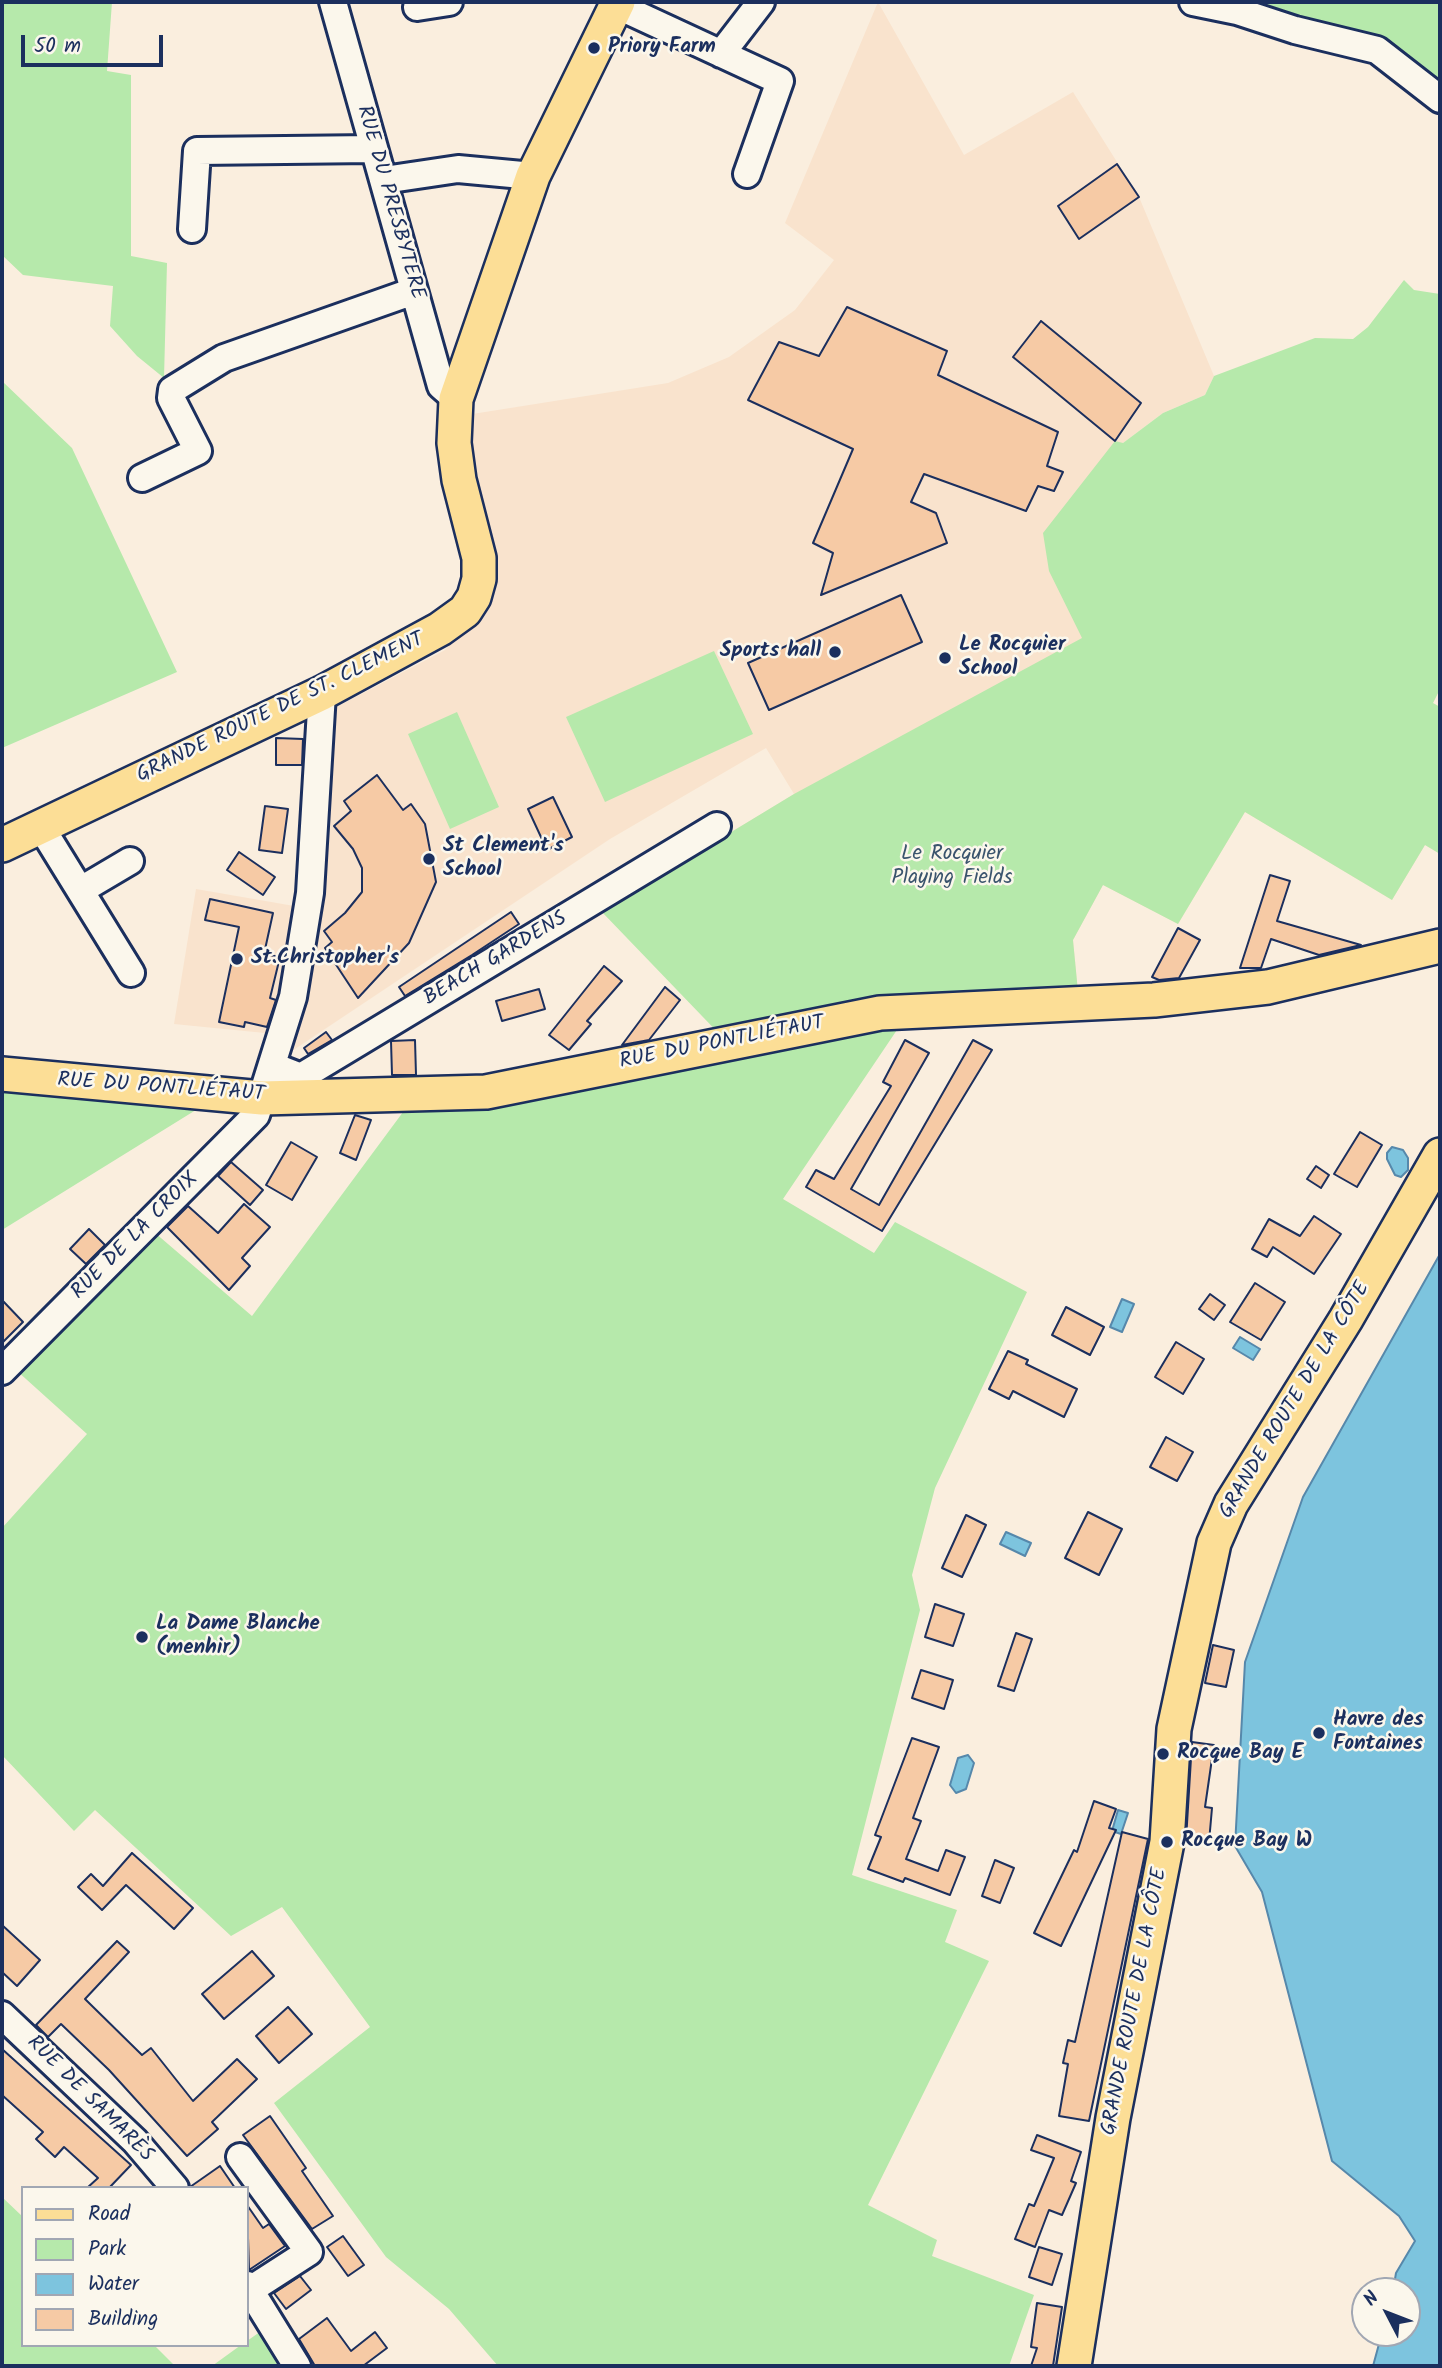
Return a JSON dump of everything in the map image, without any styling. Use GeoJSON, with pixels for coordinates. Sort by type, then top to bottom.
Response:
{"type":"FeatureCollection","features":[{"type":"Feature","properties":{"kind":"main road","name":"GRANDE ROUTE DE ST. CLEMENT"},"geometry":{"type":"LineString","coordinates":[[2,845],[322,693],[440,629],[465,611],[474,597],[479,579],[479,558],[459,480],[454,443],[456,399],[533,176],[617,4]]}},
{"type":"Feature","properties":{"kind":"main road","name":"RUE DU PONTLIÉTAUT"},"geometry":{"type":"LineString","coordinates":[[2,1074],[262,1098],[486,1092],[880,1013],[1154,1000],[1268,987],[1440,946]]}},
{"type":"Feature","properties":{"kind":"main road","name":"GRANDE ROUTE DE LA CÔTE"},"geometry":{"type":"LineString","coordinates":[[1074,2366],[1113,2118],[1167,1842],[1174,1729],[1214,1543],[1231,1504],[1346,1319],[1440,1155]]}},
{"type":"Feature","properties":{"kind":"street","name":"RUE DU PRESBYTERE"},"geometry":{"type":"LineString","coordinates":[[333,2],[441,386],[456,399]]}},
{"type":"Feature","properties":{"kind":"street"},"geometry":{"type":"LineString","coordinates":[[417,7],[449,2]]}},
{"type":"Feature","properties":{"kind":"street"},"geometry":{"type":"LineString","coordinates":[[721,54],[761,2]]}},
{"type":"Feature","properties":{"kind":"street"},"geometry":{"type":"LineString","coordinates":[[1193,2],[1377,50],[1440,99]]}},
{"type":"Feature","properties":{"kind":"street"},"geometry":{"type":"LineString","coordinates":[[617,4],[780,81],[747,174]]}},
{"type":"Feature","properties":{"kind":"street"},"geometry":{"type":"LineString","coordinates":[[192,229],[197,151],[373,149]]}},
{"type":"Feature","properties":{"kind":"street"},"geometry":{"type":"LineString","coordinates":[[384,180],[458,169],[533,176]]}},
{"type":"Feature","properties":{"kind":"street"},"geometry":{"type":"LineString","coordinates":[[142,478],[198,451],[171,398],[172,390],[224,358],[414,291]]}},
{"type":"Feature","properties":{"kind":"street","name":"RUE DE LA CROIX"},"geometry":{"type":"LineString","coordinates":[[2,1371],[256,1115],[293,997],[310,892],[322,693]]}},
{"type":"Feature","properties":{"kind":"street","name":"BEACH GARDENS"},"geometry":{"type":"LineString","coordinates":[[273,1066],[302,1077],[717,826]]}},
{"type":"Feature","properties":{"kind":"street"},"geometry":{"type":"LineString","coordinates":[[41,827],[131,973]]}},
{"type":"Feature","properties":{"kind":"street"},"geometry":{"type":"LineString","coordinates":[[81,890],[130,861]]}},
{"type":"Feature","properties":{"kind":"street","name":"RUE DE SAMARÈS"},"geometry":{"type":"LineString","coordinates":[[2,2015],[135,2141],[173,2186]]}},
{"type":"Feature","properties":{"kind":"street"},"geometry":{"type":"LineString","coordinates":[[240,2157],[309,2252],[249,2288],[297,2366]]}},
{"type":"Feature","properties":{"kind":"shaded area","name":"Le Rocquier School"},"geometry":{"type":"Polygon","coordinates":[[[878,2],[964,155],[1073,92],[1139,197],[1214,376],[1205,395],[1163,413],[1123,443],[1440,689],[1433,703],[1440,707],[1440,854],[1425,845],[1392,900],[1245,812],[1178,924],[1103,885],[1073,940],[1079,1002],[601,911],[794,794],[766,748],[610,839],[283,1057],[331,710],[445,650],[488,602],[494,587],[496,556],[481,498],[473,483],[466,415],[668,383],[729,357],[795,310],[834,260],[785,223],[878,2]]]}},
{"type":"Feature","properties":{"kind":"shaded area","name":"St.Christopher's"},"geometry":{"type":"Polygon","coordinates":[[[196,889],[300,907],[275,1034],[174,1024],[196,889]]]}},
{"type":"Feature","properties":{"kind":"green space"},"geometry":{"type":"Polygon","coordinates":[[[2,2],[112,2],[107,71],[131,75],[131,256],[167,263],[164,378],[137,356],[110,326],[113,286],[23,275],[2,255],[2,2]]]}},
{"type":"Feature","properties":{"kind":"green space"},"geometry":{"type":"Polygon","coordinates":[[[1246,2],[1440,2],[1440,84],[1247,4],[1246,2]]]}},
{"type":"Feature","properties":{"kind":"green space","name":"Le Rocquier Playing Fields"},"geometry":{"type":"Polygon","coordinates":[[[1404,280],[1414,290],[1440,294],[1440,689],[1433,703],[1440,707],[1440,854],[1425,845],[1392,900],[1245,812],[1178,924],[1103,885],[1073,940],[1079,1002],[727,1042],[601,911],[794,794],[1082,638],[1049,571],[1043,533],[1115,441],[1123,443],[1163,413],[1205,395],[1214,376],[1315,338],[1353,339],[1368,327],[1404,280]]]}},
{"type":"Feature","properties":{"kind":"green space"},"geometry":{"type":"Polygon","coordinates":[[[2,381],[72,448],[177,672],[2,748],[2,381]]]}},
{"type":"Feature","properties":{"kind":"green space"},"geometry":{"type":"Polygon","coordinates":[[[714,651],[753,734],[605,802],[566,717],[714,651]]]}},
{"type":"Feature","properties":{"kind":"green space"},"geometry":{"type":"Polygon","coordinates":[[[457,712],[499,807],[450,829],[408,734],[457,712]]]}},
{"type":"Feature","properties":{"kind":"green space"},"geometry":{"type":"Polygon","coordinates":[[[903,1021],[783,1199],[874,1253],[895,1222],[1027,1292],[935,1488],[912,1575],[920,1610],[852,1875],[957,1910],[945,1942],[989,1961],[868,2205],[937,2240],[932,2256],[1034,2295],[1009,2366],[498,2366],[449,2309],[386,2257],[274,2103],[370,2027],[282,1907],[231,1936],[95,1810],[74,1831],[2,1755],[2,1528],[87,1434],[16,1370],[154,1232],[252,1316],[406,1108],[903,1021]]]}},
{"type":"Feature","properties":{"kind":"green space"},"geometry":{"type":"Polygon","coordinates":[[[2,1085],[212,1100],[2,1230],[2,1085]]]}},
{"type":"Feature","properties":{"kind":"green space"},"geometry":{"type":"Polygon","coordinates":[[[2,2197],[21,2215],[21,2347],[156,2347],[175,2366],[2,2366],[2,2197]]]}},
{"type":"Feature","properties":{"kind":"green space"},"geometry":{"type":"Polygon","coordinates":[[[264,2329],[288,2366],[212,2366],[238,2347],[248,2347],[248,2340],[264,2329]]]}},
{"type":"Feature","properties":{"kind":"water"},"geometry":{"type":"Polygon","coordinates":[[[1392,1147],[1403,1150],[1408,1158],[1408,1170],[1401,1177],[1395,1175],[1387,1159],[1387,1153],[1392,1147]]]}},
{"type":"Feature","properties":{"kind":"water","name":"Havre des Fontaines"},"geometry":{"type":"Polygon","coordinates":[[[1440,1254],[1440,2366],[1373,2366],[1378,2347],[1421,2347],[1421,2277],[1395,2277],[1415,2241],[1399,2216],[1332,2161],[1262,1892],[1235,1846],[1245,1662],[1303,1497],[1440,1254]]]}},
{"type":"Feature","properties":{"kind":"water"},"geometry":{"type":"Polygon","coordinates":[[[1122,1299],[1134,1304],[1122,1332],[1110,1327],[1122,1299]]]}},
{"type":"Feature","properties":{"kind":"water"},"geometry":{"type":"Polygon","coordinates":[[[1240,1337],[1260,1349],[1253,1360],[1233,1348],[1240,1337]]]}},
{"type":"Feature","properties":{"kind":"water"},"geometry":{"type":"Polygon","coordinates":[[[1006,1532],[1031,1543],[1025,1556],[1000,1544],[1006,1532]]]}},
{"type":"Feature","properties":{"kind":"water"},"geometry":{"type":"Polygon","coordinates":[[[968,1755],[974,1763],[966,1789],[956,1793],[950,1785],[958,1758],[968,1755]]]}},
{"type":"Feature","properties":{"kind":"water"},"geometry":{"type":"Polygon","coordinates":[[[1118,1810],[1128,1813],[1121,1834],[1112,1831],[1118,1810]]]}},
{"type":"Feature","properties":{"kind":"building"},"geometry":{"type":"Polygon","coordinates":[[[1117,164],[1139,197],[1079,239],[1058,206],[1117,164]]]}},
{"type":"Feature","properties":{"kind":"building"},"geometry":{"type":"Polygon","coordinates":[[[847,307],[947,351],[938,375],[1058,432],[1047,466],[1063,472],[1054,491],[1038,486],[1026,511],[924,474],[911,502],[936,513],[947,543],[821,595],[833,553],[813,543],[853,449],[748,400],[779,342],[819,356],[847,307]]]}},
{"type":"Feature","properties":{"kind":"building"},"geometry":{"type":"Polygon","coordinates":[[[1041,321],[1141,403],[1115,441],[1013,357],[1041,321]]]}},
{"type":"Feature","properties":{"kind":"building","name":"Sports hall"},"geometry":{"type":"Polygon","coordinates":[[[901,595],[922,642],[769,710],[748,663],[901,595]]]}},
{"type":"Feature","properties":{"kind":"building"},"geometry":{"type":"Polygon","coordinates":[[[276,738],[303,739],[302,765],[276,765],[276,738]]]}},
{"type":"Feature","properties":{"kind":"building"},"geometry":{"type":"Polygon","coordinates":[[[377,775],[403,810],[411,804],[425,824],[436,882],[409,943],[358,998],[325,948],[332,942],[324,931],[345,913],[362,892],[362,868],[353,849],[334,826],[351,811],[344,801],[377,775]]]}},
{"type":"Feature","properties":{"kind":"building"},"geometry":{"type":"Polygon","coordinates":[[[553,797],[572,837],[547,850],[528,809],[553,797]]]}},
{"type":"Feature","properties":{"kind":"building"},"geometry":{"type":"Polygon","coordinates":[[[265,806],[288,809],[282,853],[259,850],[265,806]]]}},
{"type":"Feature","properties":{"kind":"building"},"geometry":{"type":"Polygon","coordinates":[[[239,852],[275,877],[263,895],[227,870],[239,852]]]}},
{"type":"Feature","properties":{"kind":"building"},"geometry":{"type":"Polygon","coordinates":[[[1270,875],[1290,881],[1277,921],[1361,945],[1319,955],[1271,939],[1261,968],[1240,968],[1270,875]]]}},
{"type":"Feature","properties":{"kind":"building"},"geometry":{"type":"Polygon","coordinates":[[[210,899],[273,913],[264,954],[280,957],[270,998],[276,1000],[267,1027],[245,1022],[244,1027],[219,1022],[239,927],[205,920],[210,899]]]}},
{"type":"Feature","properties":{"kind":"building"},"geometry":{"type":"Polygon","coordinates":[[[511,912],[519,924],[405,996],[399,987],[511,912]]]}},
{"type":"Feature","properties":{"kind":"building"},"geometry":{"type":"Polygon","coordinates":[[[1178,928],[1200,940],[1179,978],[1159,980],[1152,977],[1178,928]]]}},
{"type":"Feature","properties":{"kind":"building"},"geometry":{"type":"Polygon","coordinates":[[[604,966],[622,981],[587,1021],[591,1024],[569,1050],[549,1035],[604,966]]]}},
{"type":"Feature","properties":{"kind":"building"},"geometry":{"type":"Polygon","coordinates":[[[665,987],[680,1000],[649,1040],[622,1045],[665,987]]]}},
{"type":"Feature","properties":{"kind":"building"},"geometry":{"type":"Polygon","coordinates":[[[539,989],[545,1009],[502,1021],[496,1001],[539,989]]]}},
{"type":"Feature","properties":{"kind":"building"},"geometry":{"type":"Polygon","coordinates":[[[326,1032],[332,1040],[308,1054],[304,1048],[326,1032]]]}},
{"type":"Feature","properties":{"kind":"building"},"geometry":{"type":"Polygon","coordinates":[[[415,1040],[416,1075],[392,1075],[391,1041],[415,1040]]]}},
{"type":"Feature","properties":{"kind":"building"},"geometry":{"type":"Polygon","coordinates":[[[905,1040],[929,1053],[851,1189],[879,1205],[973,1040],[992,1050],[882,1231],[806,1187],[816,1170],[834,1179],[891,1086],[883,1082],[905,1040]]]}},
{"type":"Feature","properties":{"kind":"building"},"geometry":{"type":"Polygon","coordinates":[[[355,1115],[371,1120],[356,1160],[340,1153],[355,1115]]]}},
{"type":"Feature","properties":{"kind":"building"},"geometry":{"type":"Polygon","coordinates":[[[1360,1132],[1382,1145],[1357,1187],[1334,1174],[1360,1132]]]}},
{"type":"Feature","properties":{"kind":"building"},"geometry":{"type":"Polygon","coordinates":[[[291,1142],[317,1157],[292,1200],[266,1185],[291,1142]]]}},
{"type":"Feature","properties":{"kind":"building"},"geometry":{"type":"Polygon","coordinates":[[[231,1162],[263,1190],[250,1205],[218,1176],[231,1162]]]}},
{"type":"Feature","properties":{"kind":"building"},"geometry":{"type":"Polygon","coordinates":[[[1316,1166],[1329,1175],[1321,1188],[1307,1179],[1316,1166]]]}},
{"type":"Feature","properties":{"kind":"building"},"geometry":{"type":"Polygon","coordinates":[[[244,1204],[270,1227],[242,1258],[250,1266],[229,1290],[167,1227],[188,1206],[218,1233],[244,1204]]]}},
{"type":"Feature","properties":{"kind":"building"},"geometry":{"type":"Polygon","coordinates":[[[1314,1216],[1341,1234],[1314,1274],[1273,1247],[1267,1257],[1252,1249],[1269,1219],[1300,1236],[1314,1216]]]}},
{"type":"Feature","properties":{"kind":"building"},"geometry":{"type":"Polygon","coordinates":[[[89,1229],[105,1245],[86,1264],[70,1249],[89,1229]]]}},
{"type":"Feature","properties":{"kind":"building"},"geometry":{"type":"Polygon","coordinates":[[[1255,1283],[1285,1302],[1261,1340],[1230,1322],[1255,1283]]]}},
{"type":"Feature","properties":{"kind":"building"},"geometry":{"type":"Polygon","coordinates":[[[1210,1294],[1225,1305],[1214,1320],[1199,1309],[1210,1294]]]}},
{"type":"Feature","properties":{"kind":"building"},"geometry":{"type":"Polygon","coordinates":[[[2,1300],[23,1322],[2,1343],[2,1300]]]}},
{"type":"Feature","properties":{"kind":"building"},"geometry":{"type":"Polygon","coordinates":[[[1066,1307],[1104,1327],[1090,1355],[1052,1335],[1066,1307]]]}},
{"type":"Feature","properties":{"kind":"building"},"geometry":{"type":"Polygon","coordinates":[[[1176,1342],[1204,1359],[1183,1394],[1155,1377],[1176,1342]]]}},
{"type":"Feature","properties":{"kind":"building"},"geometry":{"type":"Polygon","coordinates":[[[1008,1351],[1028,1360],[1026,1364],[1077,1389],[1064,1417],[1013,1391],[1009,1399],[989,1389],[1008,1351]]]}},
{"type":"Feature","properties":{"kind":"building"},"geometry":{"type":"Polygon","coordinates":[[[1166,1437],[1193,1452],[1177,1481],[1150,1467],[1166,1437]]]}},
{"type":"Feature","properties":{"kind":"building"},"geometry":{"type":"Polygon","coordinates":[[[1088,1512],[1122,1529],[1099,1575],[1065,1558],[1088,1512]]]}},
{"type":"Feature","properties":{"kind":"building"},"geometry":{"type":"Polygon","coordinates":[[[966,1515],[986,1525],[962,1577],[942,1568],[966,1515]]]}},
{"type":"Feature","properties":{"kind":"building"},"geometry":{"type":"Polygon","coordinates":[[[935,1604],[964,1614],[953,1646],[925,1637],[935,1604]]]}},
{"type":"Feature","properties":{"kind":"building"},"geometry":{"type":"Polygon","coordinates":[[[1016,1633],[1032,1639],[1014,1691],[998,1686],[1016,1633]]]}},
{"type":"Feature","properties":{"kind":"building"},"geometry":{"type":"Polygon","coordinates":[[[1213,1645],[1234,1650],[1226,1687],[1205,1683],[1213,1645]]]}},
{"type":"Feature","properties":{"kind":"building"},"geometry":{"type":"Polygon","coordinates":[[[921,1670],[953,1680],[944,1709],[912,1698],[921,1670]]]}},
{"type":"Feature","properties":{"kind":"building"},"geometry":{"type":"Polygon","coordinates":[[[912,1738],[939,1747],[913,1818],[921,1821],[906,1859],[938,1871],[946,1850],[965,1857],[950,1895],[905,1878],[903,1882],[868,1869],[881,1837],[875,1835],[912,1738]]]}},
{"type":"Feature","properties":{"kind":"building"},"geometry":{"type":"Polygon","coordinates":[[[1192,1742],[1214,1745],[1205,1807],[1212,1808],[1209,1842],[1186,1840],[1192,1742]]]}},
{"type":"Feature","properties":{"kind":"building"},"geometry":{"type":"Polygon","coordinates":[[[1094,1801],[1116,1809],[1109,1828],[1116,1830],[1061,1946],[1034,1933],[1074,1850],[1077,1852],[1094,1801]]]}},
{"type":"Feature","properties":{"kind":"building"},"geometry":{"type":"Polygon","coordinates":[[[1122,1832],[1148,1839],[1089,2121],[1059,2116],[1068,2064],[1063,2063],[1068,2040],[1075,2042],[1122,1832]]]}},
{"type":"Feature","properties":{"kind":"building"},"geometry":{"type":"Polygon","coordinates":[[[132,1853],[193,1908],[174,1929],[126,1885],[102,1910],[78,1887],[91,1874],[103,1886],[132,1853]]]}},
{"type":"Feature","properties":{"kind":"building"},"geometry":{"type":"Polygon","coordinates":[[[995,1860],[1014,1868],[1000,1903],[982,1896],[995,1860]]]}},
{"type":"Feature","properties":{"kind":"building"},"geometry":{"type":"Polygon","coordinates":[[[2,1925],[40,1960],[17,1986],[2,1972],[2,1925]]]}},
{"type":"Feature","properties":{"kind":"building"},"geometry":{"type":"Polygon","coordinates":[[[117,1941],[129,1952],[85,1999],[142,2055],[151,2048],[193,2101],[237,2059],[257,2079],[212,2122],[218,2129],[187,2156],[109,2070],[61,2024],[48,2037],[36,2025],[117,1941]]]}},
{"type":"Feature","properties":{"kind":"building"},"geometry":{"type":"Polygon","coordinates":[[[252,1951],[274,1976],[224,2019],[202,1994],[252,1951]]]}},
{"type":"Feature","properties":{"kind":"building"},"geometry":{"type":"Polygon","coordinates":[[[288,2007],[312,2034],[279,2063],[256,2036],[288,2007]]]}},
{"type":"Feature","properties":{"kind":"building"},"geometry":{"type":"Polygon","coordinates":[[[2,2049],[131,2165],[111,2186],[89,2186],[98,2178],[64,2147],[55,2157],[36,2139],[43,2132],[2,2095],[2,2049]]]}},
{"type":"Feature","properties":{"kind":"building"},"geometry":{"type":"Polygon","coordinates":[[[270,2116],[306,2168],[302,2171],[333,2216],[312,2229],[243,2135],[270,2116]]]}},
{"type":"Feature","properties":{"kind":"building"},"geometry":{"type":"Polygon","coordinates":[[[1037,2135],[1081,2152],[1071,2181],[1076,2183],[1062,2215],[1049,2210],[1035,2247],[1015,2239],[1029,2204],[1034,2206],[1054,2158],[1031,2150],[1037,2135]]]}},
{"type":"Feature","properties":{"kind":"building"},"geometry":{"type":"Polygon","coordinates":[[[220,2166],[234,2186],[191,2186],[220,2166]]]}},
{"type":"Feature","properties":{"kind":"building"},"geometry":{"type":"Polygon","coordinates":[[[248,2206],[263,2228],[269,2224],[285,2246],[249,2270],[248,2206]]]}},
{"type":"Feature","properties":{"kind":"building"},"geometry":{"type":"Polygon","coordinates":[[[343,2236],[364,2265],[348,2276],[327,2247],[343,2236]]]}},
{"type":"Feature","properties":{"kind":"building"},"geometry":{"type":"Polygon","coordinates":[[[1039,2247],[1062,2254],[1052,2285],[1029,2277],[1039,2247]]]}},
{"type":"Feature","properties":{"kind":"building"},"geometry":{"type":"Polygon","coordinates":[[[300,2276],[311,2290],[286,2309],[274,2293],[300,2276]]]}},
{"type":"Feature","properties":{"kind":"building"},"geometry":{"type":"Polygon","coordinates":[[[1037,2303],[1062,2307],[1053,2366],[1031,2366],[1037,2348],[1031,2347],[1037,2303]]]}},
{"type":"Feature","properties":{"kind":"building"},"geometry":{"type":"Polygon","coordinates":[[[327,2318],[351,2351],[375,2332],[387,2348],[363,2366],[315,2366],[299,2339],[327,2318]]]}},
{"type":"Feature","properties":{"kind":"place","name":"Priory Farm"},"geometry":{"type":"Point","coordinates":[594,48]}},
{"type":"Feature","properties":{"kind":"place","name":"Sports hall"},"geometry":{"type":"Point","coordinates":[835,652]}},
{"type":"Feature","properties":{"kind":"place","name":"Le Rocquier School"},"geometry":{"type":"Point","coordinates":[945,658]}},
{"type":"Feature","properties":{"kind":"place","name":"St Clement's School"},"geometry":{"type":"Point","coordinates":[429,859]}},
{"type":"Feature","properties":{"kind":"place","name":"St.Christopher's"},"geometry":{"type":"Point","coordinates":[237,959]}},
{"type":"Feature","properties":{"kind":"place","name":"La Dame Blanche (menhir)"},"geometry":{"type":"Point","coordinates":[142,1637]}},
{"type":"Feature","properties":{"kind":"place","name":"Havre des Fontaines"},"geometry":{"type":"Point","coordinates":[1319,1733]}},
{"type":"Feature","properties":{"kind":"place","name":"Rocque Bay E"},"geometry":{"type":"Point","coordinates":[1163,1754]}},
{"type":"Feature","properties":{"kind":"place","name":"Rocque Bay W"},"geometry":{"type":"Point","coordinates":[1167,1842]}}]}
